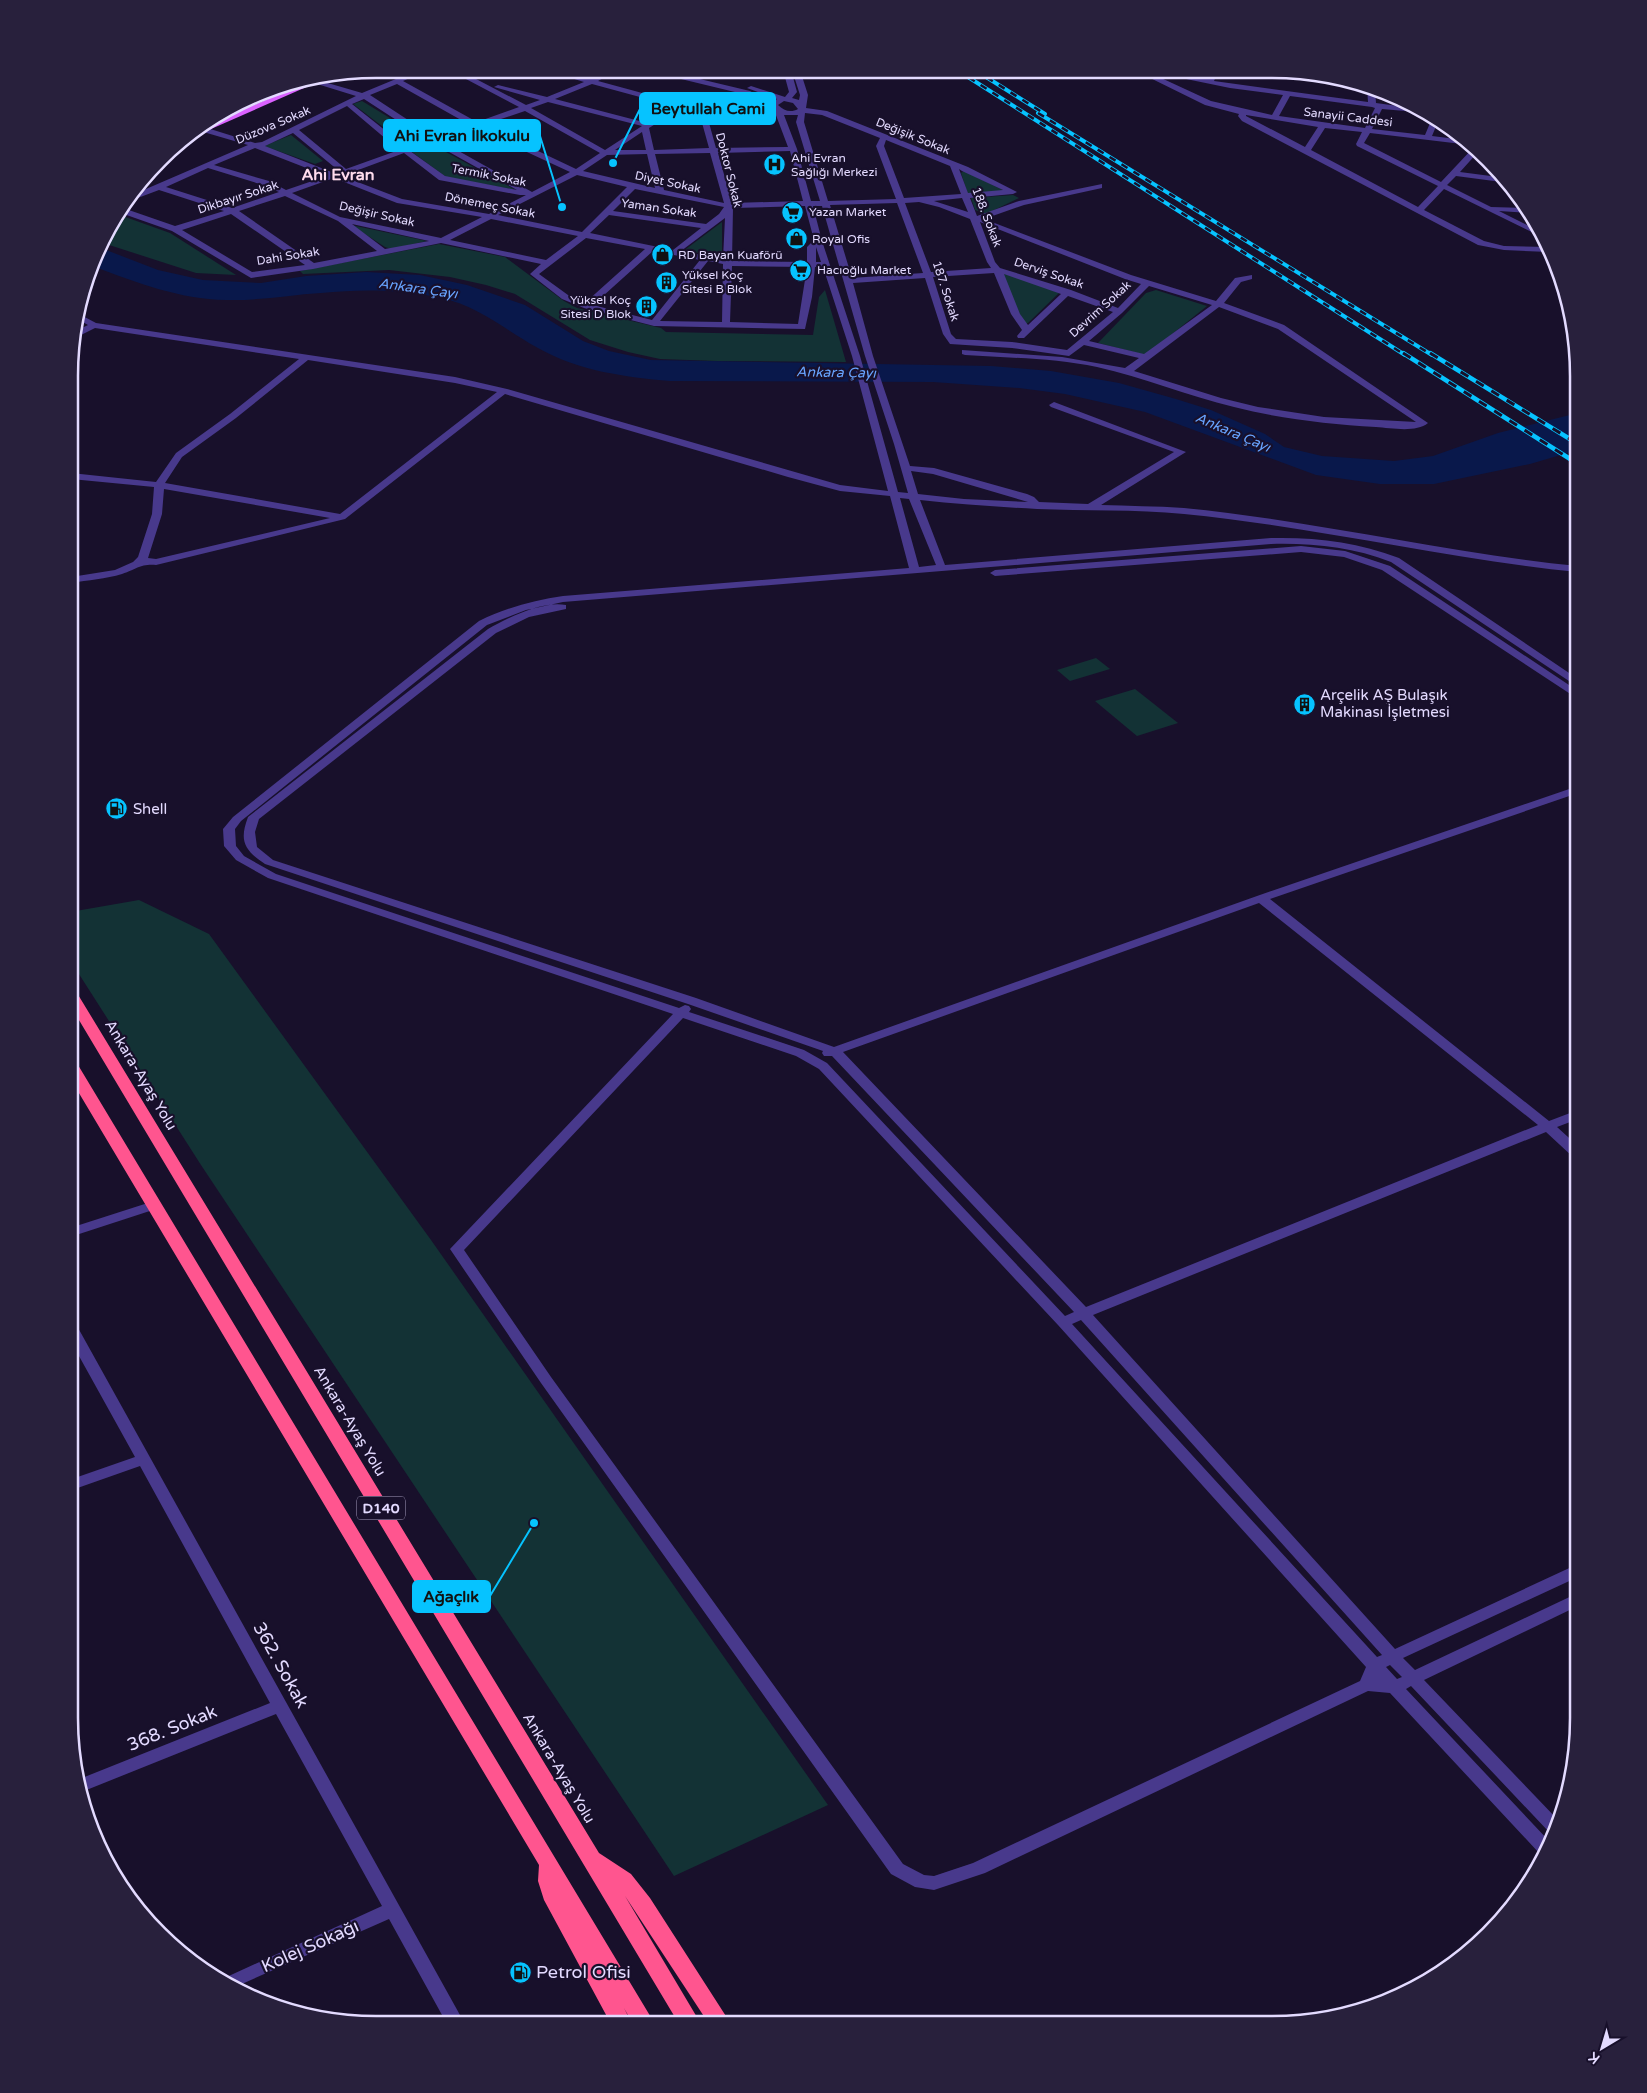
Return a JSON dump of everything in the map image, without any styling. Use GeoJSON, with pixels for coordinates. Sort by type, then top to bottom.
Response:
{"type":"FeatureCollection","features":[{"type":"Feature","properties":{"kind":"highway","name":"Ankara-Ayaş Yolu"},"geometry":{"type":"LineString","coordinates":[[78,1006],[686,2016]]}},
{"type":"Feature","properties":{"kind":"highway","name":"D140"},"geometry":{"type":"LineString","coordinates":[[78,1078],[640,2016]]}},
{"type":"Feature","properties":{"kind":"highway"},"geometry":{"type":"LineString","coordinates":[[591,1857],[624,1880],[648,1912],[716,2016]]}},
{"type":"Feature","properties":{"kind":"highway"},"geometry":{"type":"LineString","coordinates":[[549,1864],[548,1881],[554,1900],[618,2016]]}},
{"type":"Feature","properties":{"kind":"main road"},"geometry":{"type":"LineString","coordinates":[[219,122],[300,88]]}},
{"type":"Feature","properties":{"kind":"street","name":"Düzova Sokak"},"geometry":{"type":"LineString","coordinates":[[138,196],[255,146],[264,144],[347,103],[404,78]]}},
{"type":"Feature","properties":{"kind":"street"},"geometry":{"type":"LineString","coordinates":[[469,78],[605,153],[793,149]]}},
{"type":"Feature","properties":{"kind":"street"},"geometry":{"type":"LineString","coordinates":[[579,78],[702,111],[747,93]]}},
{"type":"Feature","properties":{"kind":"street","name":"Dikbayır Sokak"},"geometry":{"type":"LineString","coordinates":[[175,229],[286,193],[600,78]]}},
{"type":"Feature","properties":{"kind":"street"},"geometry":{"type":"LineString","coordinates":[[687,78],[747,93],[790,113],[802,109]]}},
{"type":"Feature","properties":{"kind":"street"},"geometry":{"type":"LineString","coordinates":[[711,78],[795,101],[802,109]]}},
{"type":"Feature","properties":{"kind":"street"},"geometry":{"type":"LineString","coordinates":[[789,78],[793,92],[786,99],[776,102],[776,108],[782,117],[793,149],[818,241],[856,356],[915,571]]}},
{"type":"Feature","properties":{"kind":"street"},"geometry":{"type":"LineString","coordinates":[[799,78],[804,92],[800,122],[869,356],[914,498],[942,569]]}},
{"type":"Feature","properties":{"kind":"street","name":"Sanayii Caddesi"},"geometry":{"type":"LineString","coordinates":[[1155,78],[1208,103],[1243,112],[1323,125],[1456,142]]}},
{"type":"Feature","properties":{"kind":"street","name":"Sanayii Caddesi"},"geometry":{"type":"LineString","coordinates":[[1166,78],[1204,94],[1227,108]]}},
{"type":"Feature","properties":{"kind":"street"},"geometry":{"type":"LineString","coordinates":[[1199,78],[1209,82],[1287,94],[1316,84]]}},
{"type":"Feature","properties":{"kind":"street"},"geometry":{"type":"LineString","coordinates":[[1209,82],[1212,78]]}},
{"type":"Feature","properties":{"kind":"street"},"geometry":{"type":"LineString","coordinates":[[1266,78],[1316,84],[1376,105],[1405,109]]}},
{"type":"Feature","properties":{"kind":"street","name":"Diyet Sokak"},"geometry":{"type":"LineString","coordinates":[[397,81],[476,125],[576,172],[729,206],[900,201],[1013,192]]}},
{"type":"Feature","properties":{"kind":"street"},"geometry":{"type":"LineString","coordinates":[[321,83],[367,97],[433,140],[532,195]]}},
{"type":"Feature","properties":{"kind":"street"},"geometry":{"type":"LineString","coordinates":[[481,84],[547,99],[646,126]]}},
{"type":"Feature","properties":{"kind":"street"},"geometry":{"type":"LineString","coordinates":[[1274,118],[1287,94]]}},
{"type":"Feature","properties":{"kind":"street"},"geometry":{"type":"LineString","coordinates":[[1373,95],[1376,105],[1360,144],[1532,230]]}},
{"type":"Feature","properties":{"kind":"street","name":"Termik Sokak"},"geometry":{"type":"LineString","coordinates":[[347,103],[404,150],[442,178],[532,195]]}},
{"type":"Feature","properties":{"kind":"street"},"geometry":{"type":"LineString","coordinates":[[444,240],[576,172],[678,106]]}},
{"type":"Feature","properties":{"kind":"street","name":"Değişik Sokak"},"geometry":{"type":"LineString","coordinates":[[802,109],[824,113],[953,164],[1013,192]]}},
{"type":"Feature","properties":{"kind":"street","name":"Doktor Sokak"},"geometry":{"type":"LineString","coordinates":[[702,111],[729,206],[726,326]]}},
{"type":"Feature","properties":{"kind":"street"},"geometry":{"type":"LineString","coordinates":[[1243,112],[1242,116],[1245,119],[1487,244],[1504,248],[1542,250]]}},
{"type":"Feature","properties":{"kind":"street"},"geometry":{"type":"LineString","coordinates":[[1306,152],[1323,125]]}},
{"type":"Feature","properties":{"kind":"street"},"geometry":{"type":"LineString","coordinates":[[1428,139],[1433,125]]}},
{"type":"Feature","properties":{"kind":"street"},"geometry":{"type":"LineString","coordinates":[[646,126],[660,192]]}},
{"type":"Feature","properties":{"kind":"street","name":"Dönemeç Sokak"},"geometry":{"type":"LineString","coordinates":[[207,130],[336,175],[400,201],[676,251],[705,259],[729,262],[827,265]]}},
{"type":"Feature","properties":{"kind":"street"},"geometry":{"type":"LineString","coordinates":[[294,130],[345,172]]}},
{"type":"Feature","properties":{"kind":"street","name":"187. Sokak"},"geometry":{"type":"LineString","coordinates":[[884,137],[880,146],[928,276],[947,334],[953,342],[1012,345],[1070,353]]}},
{"type":"Feature","properties":{"kind":"street"},"geometry":{"type":"LineString","coordinates":[[1420,210],[1471,155]]}},
{"type":"Feature","properties":{"kind":"street","name":"188. Sokak"},"geometry":{"type":"LineString","coordinates":[[953,164],[976,219],[991,262],[999,270],[1020,323],[1027,330]]}},
{"type":"Feature","properties":{"kind":"street","name":"Değişir Sokak"},"geometry":{"type":"LineString","coordinates":[[208,166],[266,183],[338,219],[548,263]]}},
{"type":"Feature","properties":{"kind":"street"},"geometry":{"type":"LineString","coordinates":[[1453,174],[1495,180]]}},
{"type":"Feature","properties":{"kind":"street"},"geometry":{"type":"LineString","coordinates":[[633,186],[584,235],[534,274],[565,297],[587,306],[654,323],[802,327],[810,289],[811,246],[818,241]]}},
{"type":"Feature","properties":{"kind":"street"},"geometry":{"type":"LineString","coordinates":[[976,219],[1022,203],[1099,186]]}},
{"type":"Feature","properties":{"kind":"street"},"geometry":{"type":"LineString","coordinates":[[159,187],[233,211],[313,266]]}},
{"type":"Feature","properties":{"kind":"street"},"geometry":{"type":"LineString","coordinates":[[917,199],[942,205],[1147,283],[1242,311],[1281,327],[1423,423],[1414,426],[1352,423],[1284,415],[1236,404],[1093,364],[965,352]]}},
{"type":"Feature","properties":{"kind":"street"},"geometry":{"type":"LineString","coordinates":[[676,251],[722,216],[729,206]]}},
{"type":"Feature","properties":{"kind":"street"},"geometry":{"type":"LineString","coordinates":[[1489,208],[1519,210]]}},
{"type":"Feature","properties":{"kind":"street","name":"Dahi Sokak"},"geometry":{"type":"LineString","coordinates":[[127,212],[175,229],[251,275],[313,266],[444,240]]}},
{"type":"Feature","properties":{"kind":"street","name":"Yaman Sokak"},"geometry":{"type":"LineString","coordinates":[[606,212],[708,227]]}},
{"type":"Feature","properties":{"kind":"street"},"geometry":{"type":"LineString","coordinates":[[338,219],[384,252]]}},
{"type":"Feature","properties":{"kind":"street"},"geometry":{"type":"LineString","coordinates":[[587,306],[652,248]]}},
{"type":"Feature","properties":{"kind":"street"},"geometry":{"type":"LineString","coordinates":[[654,323],[705,259]]}},
{"type":"Feature","properties":{"kind":"street","name":"Derviş Sokak"},"geometry":{"type":"LineString","coordinates":[[848,281],[999,270],[1119,311]]}},
{"type":"Feature","properties":{"kind":"street"},"geometry":{"type":"LineString","coordinates":[[1126,372],[1218,304],[1238,280],[1248,277]]}},
{"type":"Feature","properties":{"kind":"street","name":"Devrim Sokak"},"geometry":{"type":"LineString","coordinates":[[1070,353],[1119,311],[1147,283]]}},
{"type":"Feature","properties":{"kind":"street"},"geometry":{"type":"LineString","coordinates":[[1012,345],[1068,292]]}},
{"type":"Feature","properties":{"kind":"street"},"geometry":{"type":"LineString","coordinates":[[83,319],[94,325],[456,380],[504,391],[840,488],[914,498],[1037,506],[1183,512],[1307,527],[1526,564],[1570,568]]}},
{"type":"Feature","properties":{"kind":"street"},"geometry":{"type":"LineString","coordinates":[[81,332],[94,325]]}},
{"type":"Feature","properties":{"kind":"street"},"geometry":{"type":"LineString","coordinates":[[1083,342],[1145,358]]}},
{"type":"Feature","properties":{"kind":"street"},"geometry":{"type":"LineString","coordinates":[[78,579],[120,571],[140,561],[143,558],[157,514],[159,485],[179,455],[233,416],[307,357]]}},
{"type":"Feature","properties":{"kind":"street"},"geometry":{"type":"LineString","coordinates":[[140,561],[156,562],[342,517],[504,391]]}},
{"type":"Feature","properties":{"kind":"street"},"geometry":{"type":"LineString","coordinates":[[1054,405],[1181,452],[1090,507]]}},
{"type":"Feature","properties":{"kind":"street"},"geometry":{"type":"LineString","coordinates":[[906,468],[934,471],[1015,494],[1031,499],[1037,506]]}},
{"type":"Feature","properties":{"kind":"street"},"geometry":{"type":"LineString","coordinates":[[78,477],[159,485],[342,517]]}},
{"type":"Feature","properties":{"kind":"street"},"geometry":{"type":"LineString","coordinates":[[1541,1844],[1395,1687],[1063,1322],[817,1061],[800,1053],[272,876],[240,858],[230,846],[229,829],[237,819],[483,623],[507,611],[533,603],[563,599],[1270,541],[1327,541],[1374,552],[1394,560],[1570,679]]}},
{"type":"Feature","properties":{"kind":"street"},"geometry":{"type":"LineString","coordinates":[[1550,1822],[1413,1679],[1084,1314],[839,1055],[832,1050],[692,1002],[269,862],[256,854],[249,845],[248,832],[254,817],[492,631],[508,621],[528,614],[556,608],[1301,549],[1331,550],[1358,556],[1386,568],[1570,691]]}},
{"type":"Feature","properties":{"kind":"street"},"geometry":{"type":"LineString","coordinates":[[817,1061],[832,1050],[1261,898],[1570,792]]}},
{"type":"Feature","properties":{"kind":"street"},"geometry":{"type":"LineString","coordinates":[[1261,898],[1547,1126],[1570,1147]]}},
{"type":"Feature","properties":{"kind":"street"},"geometry":{"type":"LineString","coordinates":[[692,1002],[457,1250],[546,1380],[897,1869],[921,1882],[934,1883],[979,1868],[1366,1685],[1395,1687],[1570,1602]]}},
{"type":"Feature","properties":{"kind":"street"},"geometry":{"type":"LineString","coordinates":[[1063,1322],[1570,1117]]}},
{"type":"Feature","properties":{"kind":"street"},"geometry":{"type":"LineString","coordinates":[[78,1230],[154,1204]]}},
{"type":"Feature","properties":{"kind":"street","name":"362. Sokak"},"geometry":{"type":"LineString","coordinates":[[78,1340],[452,2016]]}},
{"type":"Feature","properties":{"kind":"street"},"geometry":{"type":"LineString","coordinates":[[78,1483],[144,1459]]}},
{"type":"Feature","properties":{"kind":"street"},"geometry":{"type":"LineString","coordinates":[[1366,1685],[1375,1665],[1570,1574]]}},
{"type":"Feature","properties":{"kind":"street","name":"368. Sokak"},"geometry":{"type":"LineString","coordinates":[[85,1784],[280,1706]]}},
{"type":"Feature","properties":{"kind":"street","name":"Kolej Sokağı"},"geometry":{"type":"LineString","coordinates":[[234,1980],[393,1909]]}},
{"type":"Feature","properties":{"kind":"green space"},"geometry":{"type":"Polygon","coordinates":[[[362,101],[426,140],[408,146],[353,104],[362,101]]]}},
{"type":"Feature","properties":{"kind":"green space"},"geometry":{"type":"Polygon","coordinates":[[[291,135],[323,161],[315,164],[264,146],[291,135]]]}},
{"type":"Feature","properties":{"kind":"green space"},"geometry":{"type":"Polygon","coordinates":[[[433,145],[516,190],[446,177],[412,152],[433,145]]]}},
{"type":"Feature","properties":{"kind":"green space"},"geometry":{"type":"Polygon","coordinates":[[[964,171],[1007,192],[968,194],[961,173],[964,171]]]}},
{"type":"Feature","properties":{"kind":"green space"},"geometry":{"type":"Polygon","coordinates":[[[1013,195],[1019,198],[986,214],[975,210],[971,198],[1013,195]]]}},
{"type":"Feature","properties":{"kind":"green space"},"geometry":{"type":"Polygon","coordinates":[[[124,216],[170,233],[236,275],[196,273],[108,245],[124,216]]]}},
{"type":"Feature","properties":{"kind":"green space"},"geometry":{"type":"Polygon","coordinates":[[[722,222],[722,257],[686,251],[686,249],[722,222]]]}},
{"type":"Feature","properties":{"kind":"green space"},"geometry":{"type":"Polygon","coordinates":[[[351,225],[427,241],[391,249],[351,225]]]}},
{"type":"Feature","properties":{"kind":"green space"},"geometry":{"type":"Polygon","coordinates":[[[439,244],[505,257],[564,301],[577,308],[661,328],[666,332],[813,335],[819,297],[825,290],[846,362],[660,359],[628,352],[590,340],[515,294],[486,285],[450,277],[389,270],[303,274],[300,271],[439,244]]]}},
{"type":"Feature","properties":{"kind":"green space"},"geometry":{"type":"Polygon","coordinates":[[[1006,273],[1059,293],[1028,323],[1024,324],[1002,274],[1006,273]]]}},
{"type":"Feature","properties":{"kind":"green space"},"geometry":{"type":"Polygon","coordinates":[[[1156,290],[1207,306],[1146,355],[1098,343],[1146,293],[1156,290]]]}},
{"type":"Feature","properties":{"kind":"green space"},"geometry":{"type":"Polygon","coordinates":[[[1096,658],[1110,669],[1070,681],[1057,670],[1096,658]]]}},
{"type":"Feature","properties":{"kind":"green space"},"geometry":{"type":"Polygon","coordinates":[[[1135,689],[1178,723],[1137,736],[1095,701],[1135,689]]]}},
{"type":"Feature","properties":{"kind":"green space"},"geometry":{"type":"Polygon","coordinates":[[[139,900],[209,934],[431,1240],[828,1805],[674,1876],[201,1165],[78,973],[78,911],[139,900]]]}},
{"type":"Feature","properties":{"kind":"water","name":"Ankara Çayı"},"geometry":{"type":"Polygon","coordinates":[[[105,250],[158,270],[203,280],[261,283],[306,276],[366,272],[420,275],[467,285],[525,305],[583,341],[609,351],[651,360],[991,366],[1051,371],[1119,383],[1176,399],[1211,410],[1265,434],[1284,447],[1322,456],[1394,461],[1433,456],[1498,433],[1570,415],[1570,452],[1530,464],[1434,484],[1380,484],[1316,475],[1145,412],[1065,394],[1019,388],[933,382],[670,381],[619,375],[602,372],[553,356],[468,307],[426,295],[366,290],[262,299],[226,300],[192,297],[143,284],[98,268],[105,250]]]}},
{"type":"Feature","properties":{"kind":"railway"},"geometry":{"type":"LineString","coordinates":[[970,78],[1405,355]]}},
{"type":"Feature","properties":{"kind":"railway"},"geometry":{"type":"LineString","coordinates":[[988,78],[1045,114]]}},
{"type":"Feature","properties":{"kind":"railway"},"geometry":{"type":"LineString","coordinates":[[1038,113],[1432,355]]}},
{"type":"Feature","properties":{"kind":"railway"},"geometry":{"type":"LineString","coordinates":[[1403,353],[1570,459]]}},
{"type":"Feature","properties":{"kind":"railway"},"geometry":{"type":"LineString","coordinates":[[1430,353],[1570,439]]}},
{"type":"Feature","properties":{"kind":"place","name":"Beytullah Cami"},"geometry":{"type":"Point","coordinates":[613,163]}},
{"type":"Feature","properties":{"kind":"place","name":"Ahi Evran Sağlığı Merkezi"},"geometry":{"type":"Point","coordinates":[775,165]}},
{"type":"Feature","properties":{"kind":"place","name":"Ahi Evran İlkokulu"},"geometry":{"type":"Point","coordinates":[562,207]}},
{"type":"Feature","properties":{"kind":"place","name":"Yazan Market"},"geometry":{"type":"Point","coordinates":[793,212]}},
{"type":"Feature","properties":{"kind":"place","name":"Royal Ofis"},"geometry":{"type":"Point","coordinates":[796,239]}},
{"type":"Feature","properties":{"kind":"place","name":"RD Bayan Kuaförü"},"geometry":{"type":"Point","coordinates":[662,255]}},
{"type":"Feature","properties":{"kind":"place","name":"Hacıoğlu Market"},"geometry":{"type":"Point","coordinates":[801,270]}},
{"type":"Feature","properties":{"kind":"place","name":"Yüksel Koç Sitesi B Blok"},"geometry":{"type":"Point","coordinates":[666,282]}},
{"type":"Feature","properties":{"kind":"place","name":"Yüksel Koç Sitesi D Blok"},"geometry":{"type":"Point","coordinates":[647,307]}},
{"type":"Feature","properties":{"kind":"place","name":"Arçelik AŞ Bulaşık Makinası İşletmesi"},"geometry":{"type":"Point","coordinates":[1304,704]}},
{"type":"Feature","properties":{"kind":"place","name":"Shell"},"geometry":{"type":"Point","coordinates":[117,809]}},
{"type":"Feature","properties":{"kind":"place","name":"Ağaçlık"},"geometry":{"type":"Point","coordinates":[534,1523]}},
{"type":"Feature","properties":{"kind":"place","name":"Petrol Ofisi"},"geometry":{"type":"Point","coordinates":[520,1972]}},
{"type":"Feature","properties":{"kind":"district","name":"Ahi Evran"},"geometry":{"type":"Point","coordinates":[338,174]}}]}
